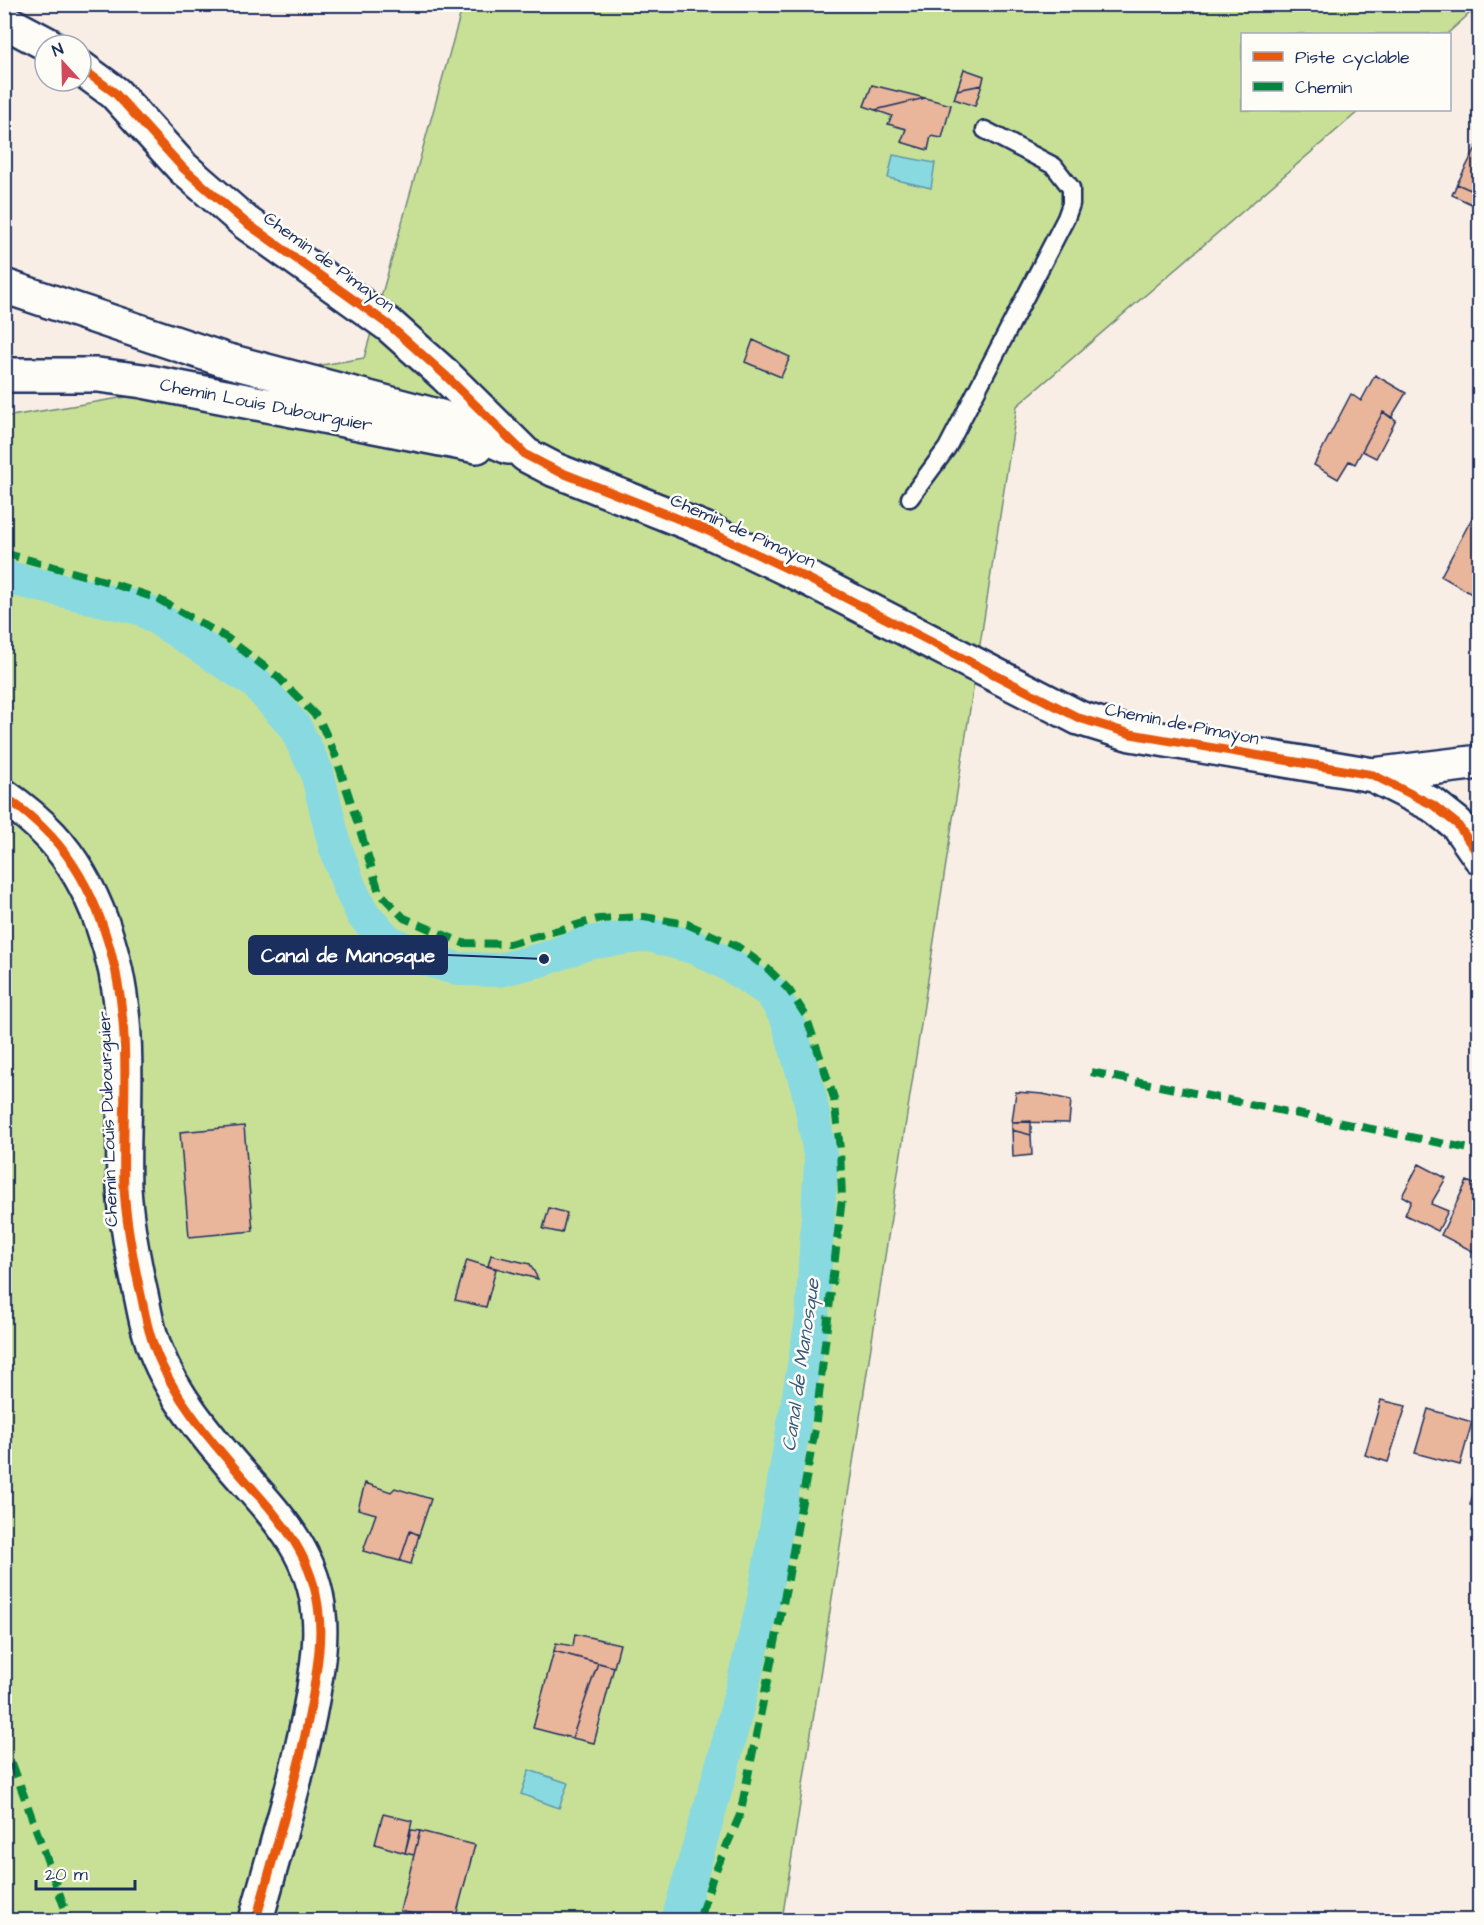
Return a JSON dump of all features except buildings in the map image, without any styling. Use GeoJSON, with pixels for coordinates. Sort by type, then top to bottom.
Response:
{"type":"FeatureCollection","features":[{"type":"Feature","properties":{"kind":"street"},"geometry":{"type":"LineString","coordinates":[[4,21],[33,36]]}},
{"type":"Feature","properties":{"kind":"street","name":"Chemin de Pimayon"},"geometry":{"type":"LineString","coordinates":[[93,77],[115,93],[183,168],[245,222],[389,324],[445,375],[526,455],[555,470],[704,529],[807,578],[1079,718],[1131,734],[1372,775],[1433,805],[1457,824],[1479,857]]}},
{"type":"Feature","properties":{"kind":"street"},"geometry":{"type":"LineString","coordinates":[[4,286],[225,360],[441,417],[526,455]]}},
{"type":"Feature","properties":{"kind":"street","name":"Chemin Louis Dubourguier"},"geometry":{"type":"LineString","coordinates":[[4,375],[98,375],[143,381],[526,455]]}},
{"type":"Feature","properties":{"kind":"street"},"geometry":{"type":"LineString","coordinates":[[1372,775],[1479,762]]}},
{"type":"Feature","properties":{"kind":"street","name":"Chemin Louis Dubourguier"},"geometry":{"type":"LineString","coordinates":[[4,796],[28,814],[51,836],[77,871],[107,937],[116,963],[124,1024],[126,1213],[150,1334],[163,1368],[209,1437],[288,1530],[305,1558],[316,1589],[320,1616],[319,1647],[310,1712],[256,1920]]}},
{"type":"Feature","properties":{"kind":"lane"},"geometry":{"type":"LineString","coordinates":[[910,498],[946,448],[1066,218],[1071,204],[1071,188],[1054,166],[985,130]]}},
{"type":"Feature","properties":{"kind":"green space"},"geometry":{"type":"Polygon","coordinates":[[[463,5],[1479,5],[1448,33],[1241,33],[1241,111],[1359,111],[1017,406],[782,1920],[5,1920],[5,417],[364,358],[463,5]]]}},
{"type":"Feature","properties":{"kind":"water"},"geometry":{"type":"Polygon","coordinates":[[[893,155],[935,163],[931,188],[888,178],[893,155]]]}},
{"type":"Feature","properties":{"kind":"water"},"geometry":{"type":"Polygon","coordinates":[[[529,1770],[568,1783],[559,1808],[521,1794],[529,1770]]]}},
{"type":"Feature","properties":{"kind":"waterway","name":"Canal de Manosque"},"geometry":{"type":"LineString","coordinates":[[4,577],[143,609],[255,682],[295,727],[317,772],[335,846],[349,886],[363,915],[388,941],[422,958],[458,969],[499,970],[544,959],[587,943],[649,935],[697,948],[731,966],[771,992],[787,1018],[809,1093],[821,1160],[812,1319],[763,1604],[725,1756],[678,1920]]}},
{"type":"Feature","properties":{"kind":"marked path"},"geometry":{"type":"LineString","coordinates":[[4,553],[108,582],[158,599],[227,638],[278,677],[319,719],[335,754],[379,892],[404,918],[463,943],[509,944],[598,919],[644,917],[687,924],[738,947],[768,969],[789,990],[806,1016],[834,1098],[840,1149],[842,1198],[815,1429],[788,1579],[740,1815],[712,1879],[699,1920]]}},
{"type":"Feature","properties":{"kind":"marked path"},"geometry":{"type":"LineString","coordinates":[[1091,1072],[1480,1151]]}},
{"type":"Feature","properties":{"kind":"marked path"},"geometry":{"type":"LineString","coordinates":[[12,1763],[69,1920]]}},
{"type":"Feature","properties":{"kind":"cycle path"},"geometry":{"type":"LineString","coordinates":[[93,77],[115,93],[183,168],[245,222],[389,325],[445,375],[526,455],[555,470],[704,529],[807,578],[1079,718],[1131,734],[1373,775],[1433,805],[1457,824],[1480,857]]}},
{"type":"Feature","properties":{"kind":"cycle path"},"geometry":{"type":"LineString","coordinates":[[4,796],[40,825],[67,855],[92,900],[110,948],[123,1022],[126,1213],[145,1316],[156,1351],[163,1368],[192,1416],[286,1529],[308,1568],[315,1590],[319,1614],[319,1654],[308,1722],[295,1779],[256,1920]]}},
{"type":"Feature","properties":{"kind":"place","name":"Canal de Manosque"},"geometry":{"type":"Point","coordinates":[544,959]}}]}
